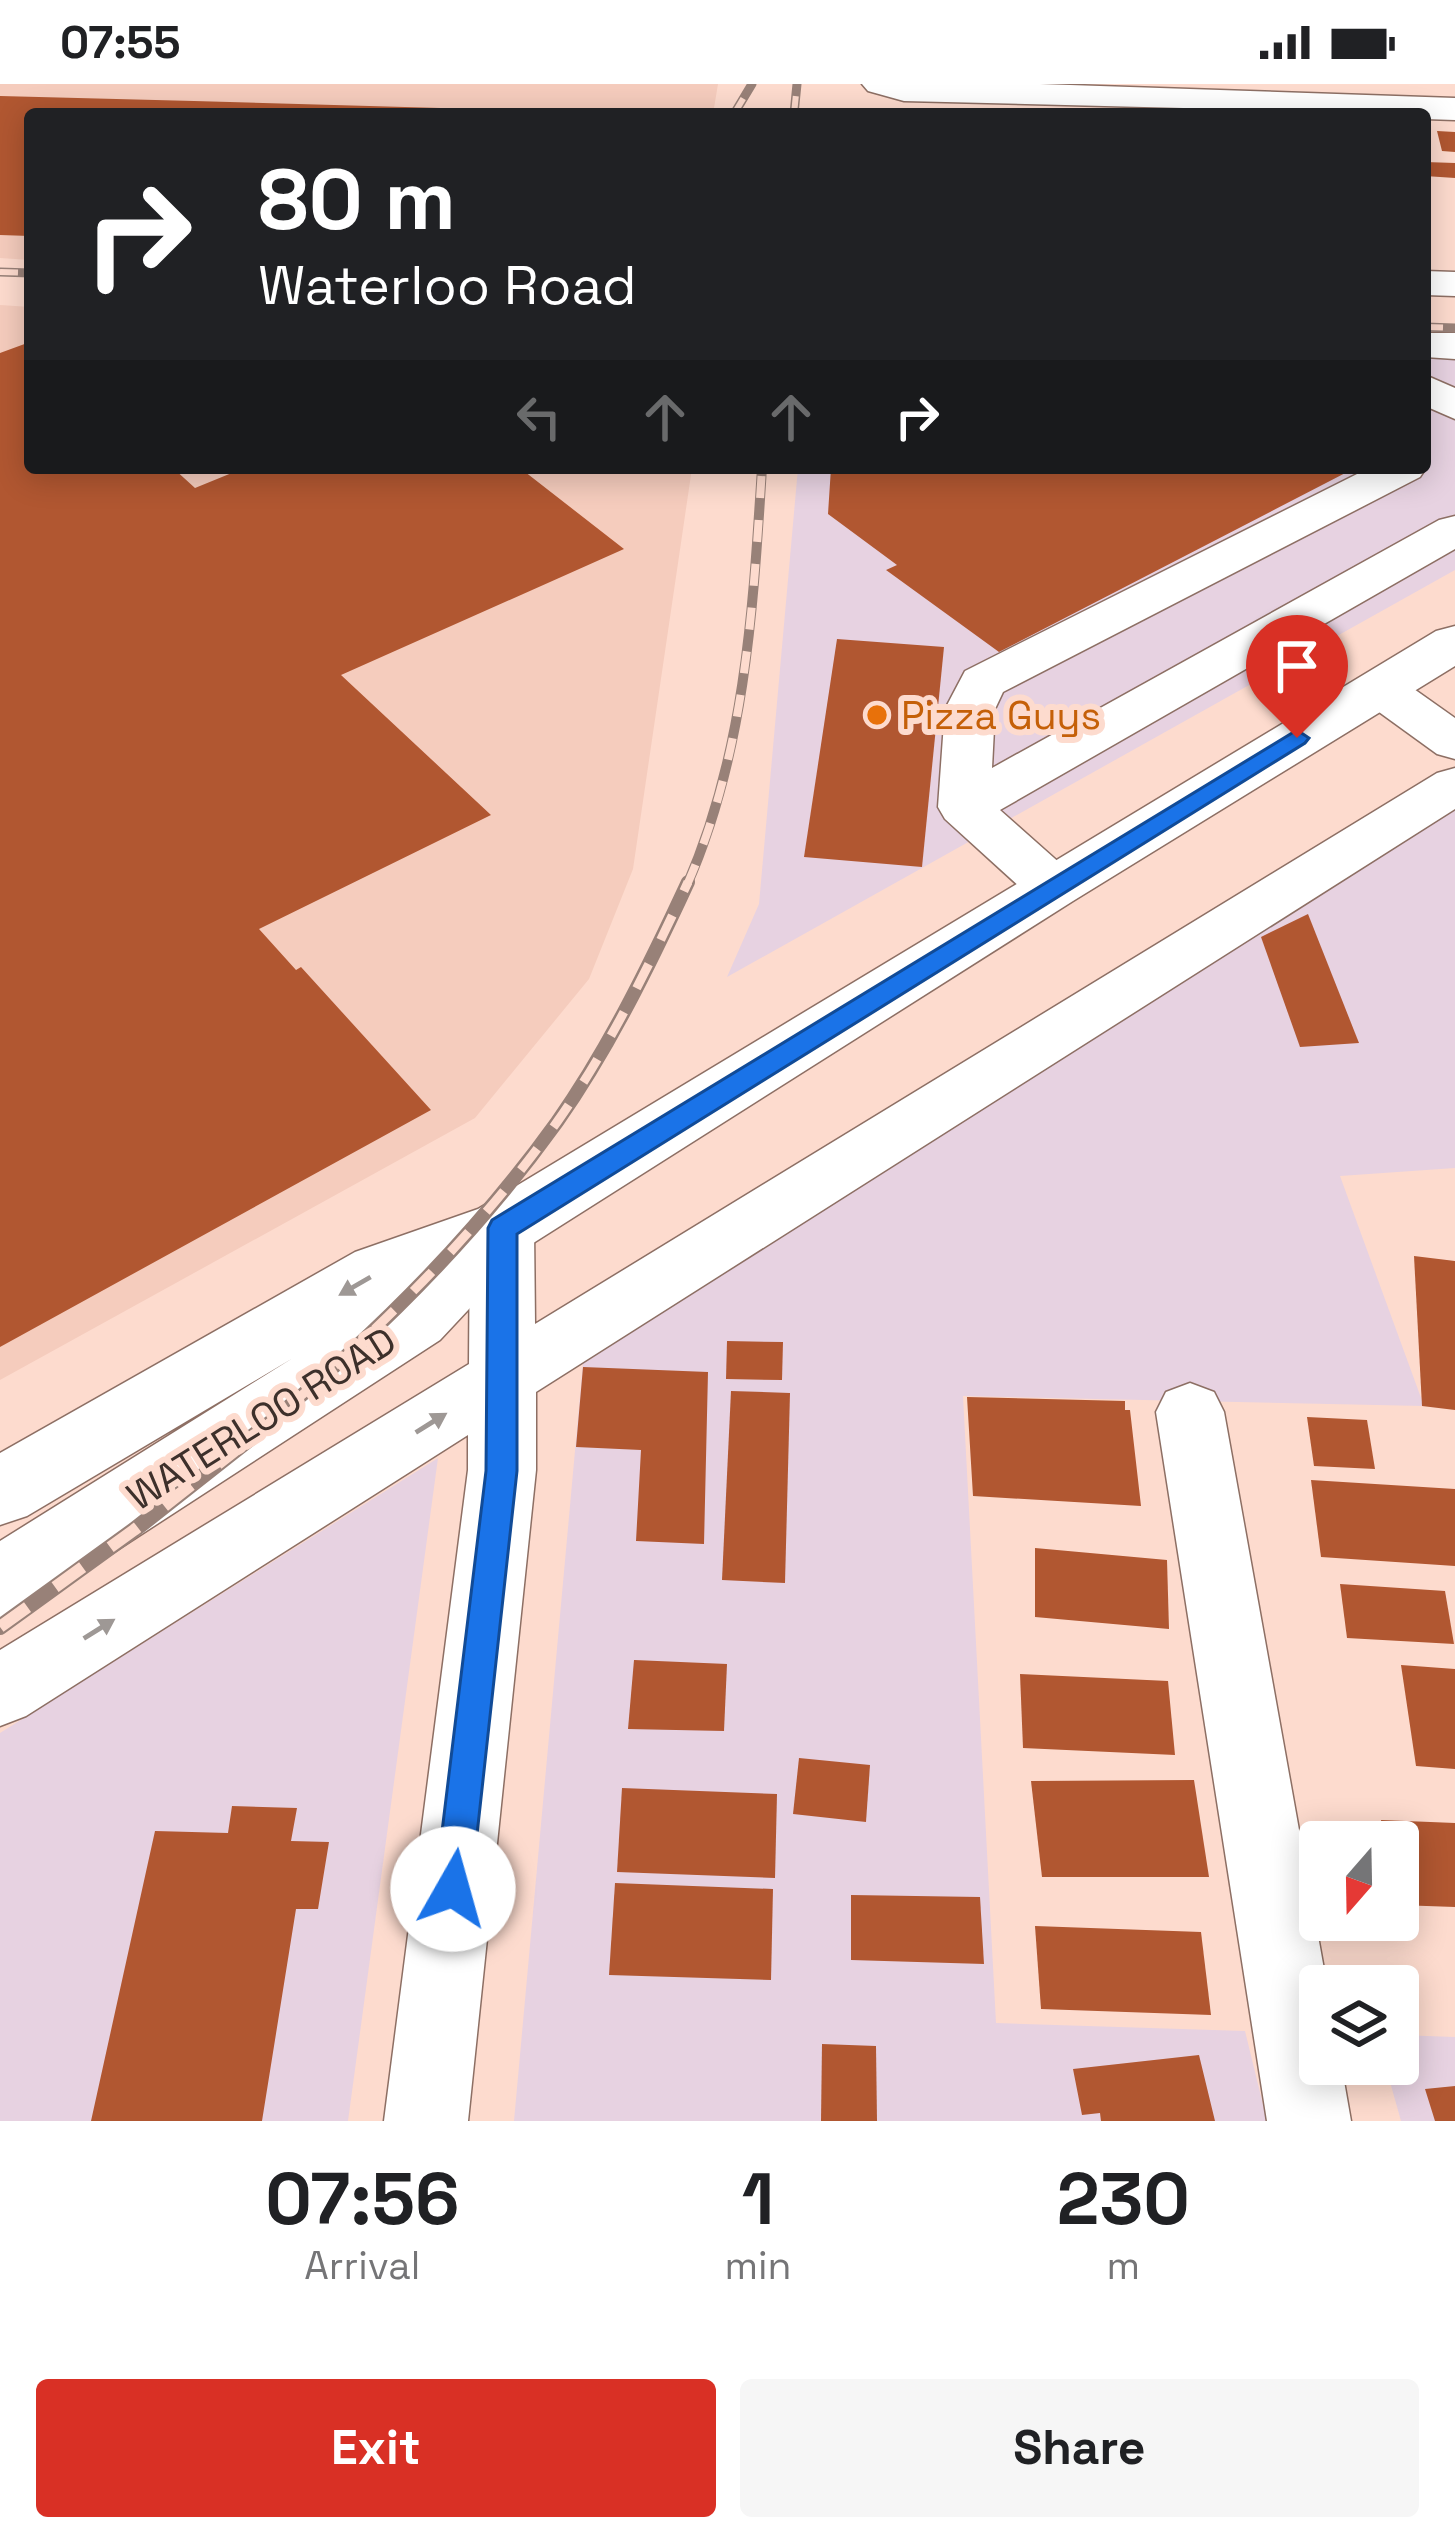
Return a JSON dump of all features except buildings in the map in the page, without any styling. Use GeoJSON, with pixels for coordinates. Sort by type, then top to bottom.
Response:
{"type":"FeatureCollection","features":[{"type":"Feature","properties":{"kind":"main road","name":"WATERLOO ROAD"},"geometry":{"type":"LineString","coordinates":[[0,1492],[380,1272],[502,1228],[1052,886],[1455,644]]}},
{"type":"Feature","properties":{"kind":"main road","name":"WATERLOO ROAD"},"geometry":{"type":"LineString","coordinates":[[0,1583],[416,1319],[502,1228]]}},
{"type":"Feature","properties":{"kind":"street"},"geometry":{"type":"LineString","coordinates":[[880,84],[904,90],[1426,108]]}},
{"type":"Feature","properties":{"kind":"street"},"geometry":{"type":"LineString","coordinates":[[964,807],[970,710],[982,682],[1392,474]]}},
{"type":"Feature","properties":{"kind":"street"},"geometry":{"type":"LineString","coordinates":[[964,807],[1455,530]]}},
{"type":"Feature","properties":{"kind":"street"},"geometry":{"type":"LineString","coordinates":[[1379,688],[1455,742]]}},
{"type":"Feature","properties":{"kind":"street"},"geometry":{"type":"LineString","coordinates":[[0,1691],[1455,785]]}},
{"type":"Feature","properties":{"kind":"street"},"geometry":{"type":"LineString","coordinates":[[964,807],[1052,886]]}},
{"type":"Feature","properties":{"kind":"street"},"geometry":{"type":"LineString","coordinates":[[426,2121],[502,1471],[502,1228]]}},
{"type":"Feature","properties":{"kind":"street"},"geometry":{"type":"LineString","coordinates":[[1190,1412],[1309,2121]]}},
{"type":"Feature","properties":{"kind":"shaded area"},"geometry":{"type":"Polygon","coordinates":[[[0,84],[718,84],[714,108],[24,108],[24,260],[0,258],[0,84]]]}},
{"type":"Feature","properties":{"kind":"shaded area"},"geometry":{"type":"Polygon","coordinates":[[[0,305],[24,307],[24,474],[691,474],[633,869],[589,979],[475,1118],[0,1380],[0,305]]]}},
{"type":"Feature","properties":{"kind":"shaded area"},"geometry":{"type":"Polygon","coordinates":[[[1431,355],[1455,356],[1455,570],[727,977],[759,904],[797,474],[1431,474],[1431,355]]]}},
{"type":"Feature","properties":{"kind":"shaded area"},"geometry":{"type":"Polygon","coordinates":[[[1455,803],[1455,1168],[1340,1176],[1424,1406],[963,1396],[996,2023],[1245,2031],[1267,2121],[514,2121],[583,1363],[1455,803]]]}},
{"type":"Feature","properties":{"kind":"shaded area"},"geometry":{"type":"Polygon","coordinates":[[[438,1458],[348,2121],[0,2121],[0,1733],[438,1458]]]}},
{"type":"Feature","properties":{"kind":"shaded area"},"geometry":{"type":"Polygon","coordinates":[[[1419,2036],[1455,2037],[1455,2121],[1401,2121],[1391,2085],[1419,2085],[1419,2036]]]}},
{"type":"Feature","properties":{"kind":"railway"},"geometry":{"type":"LineString","coordinates":[[738,108],[752,84]]}},
{"type":"Feature","properties":{"kind":"railway"},"geometry":{"type":"LineString","coordinates":[[795,108],[797,84]]}},
{"type":"Feature","properties":{"kind":"railway"},"geometry":{"type":"LineString","coordinates":[[0,272],[24,273]]}},
{"type":"Feature","properties":{"kind":"railway"},"geometry":{"type":"LineString","coordinates":[[1431,327],[1455,328]]}},
{"type":"Feature","properties":{"kind":"railway"},"geometry":{"type":"LineString","coordinates":[[687,885],[707,835],[734,732],[750,628],[762,474]]}},
{"type":"Feature","properties":{"kind":"railway"},"geometry":{"type":"LineString","coordinates":[[253,1436],[415,1289],[524,1165],[576,1094],[611,1035],[688,882]]}},
{"type":"Feature","properties":{"kind":"railway"},"geometry":{"type":"LineString","coordinates":[[0,1627],[257,1433]]}},
{"type":"Feature","properties":{"kind":"place","name":"Pizza Guys"},"geometry":{"type":"Point","coordinates":[877,715]}},
{"type":"Feature","properties":{"kind":"route"},"geometry":{"type":"LineString","coordinates":[[453,1889],[502,1471],[502,1228],[1297,738]]}}]}
